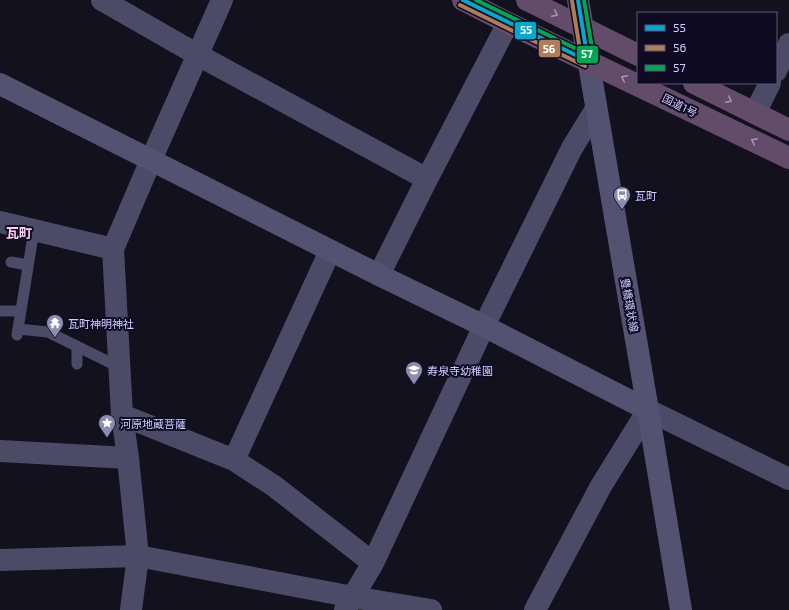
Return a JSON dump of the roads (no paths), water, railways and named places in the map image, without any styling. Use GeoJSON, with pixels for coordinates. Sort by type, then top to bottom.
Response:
{"type":"FeatureCollection","features":[{"type":"Feature","properties":{"kind":"highway","name":"国道1号"},"geometry":{"type":"LineString","coordinates":[[463,0],[508,24],[789,158]]}},
{"type":"Feature","properties":{"kind":"highway"},"geometry":{"type":"LineString","coordinates":[[527,0],[637,54]]}},
{"type":"Feature","properties":{"kind":"highway"},"geometry":{"type":"LineString","coordinates":[[696,84],[789,130]]}},
{"type":"Feature","properties":{"kind":"street"},"geometry":{"type":"LineString","coordinates":[[102,0],[198,56],[427,179]]}},
{"type":"Feature","properties":{"kind":"street"},"geometry":{"type":"LineString","coordinates":[[131,610],[138,556],[122,415],[113,249],[222,0]]}},
{"type":"Feature","properties":{"kind":"street","name":"豊橋環状線"},"geometry":{"type":"LineString","coordinates":[[578,0],[681,610]]}},
{"type":"Feature","properties":{"kind":"street"},"geometry":{"type":"LineString","coordinates":[[379,275],[508,24]]}},
{"type":"Feature","properties":{"kind":"street"},"geometry":{"type":"LineString","coordinates":[[777,69],[789,44]]}},
{"type":"Feature","properties":{"kind":"street"},"geometry":{"type":"LineString","coordinates":[[0,84],[330,251],[484,326],[648,410],[789,479]]}},
{"type":"Feature","properties":{"kind":"street"},"geometry":{"type":"LineString","coordinates":[[756,113],[770,84]]}},
{"type":"Feature","properties":{"kind":"street"},"geometry":{"type":"LineString","coordinates":[[349,604],[373,563],[484,326],[572,148],[596,109]]}},
{"type":"Feature","properties":{"kind":"street"},"geometry":{"type":"LineString","coordinates":[[0,222],[113,249]]}},
{"type":"Feature","properties":{"kind":"street"},"geometry":{"type":"LineString","coordinates":[[234,460],[330,251]]}},
{"type":"Feature","properties":{"kind":"street"},"geometry":{"type":"LineString","coordinates":[[535,610],[601,486],[648,410]]}},
{"type":"Feature","properties":{"kind":"street"},"geometry":{"type":"LineString","coordinates":[[122,415],[234,460],[274,486],[373,563]]}},
{"type":"Feature","properties":{"kind":"street"},"geometry":{"type":"LineString","coordinates":[[0,451],[128,458]]}},
{"type":"Feature","properties":{"kind":"street"},"geometry":{"type":"LineString","coordinates":[[0,560],[138,556],[349,604],[431,610]]}},
{"type":"Feature","properties":{"kind":"lane"},"geometry":{"type":"LineString","coordinates":[[34,230],[17,332],[48,332],[120,367]]}},
{"type":"Feature","properties":{"kind":"lane"},"geometry":{"type":"LineString","coordinates":[[11,262],[28,265]]}},
{"type":"Feature","properties":{"kind":"lane"},"geometry":{"type":"LineString","coordinates":[[0,311],[21,311]]}},
{"type":"Feature","properties":{"kind":"lane"},"geometry":{"type":"LineString","coordinates":[[77,346],[77,364]]}},
{"type":"Feature","properties":{"kind":"place","name":"瓦町"},"geometry":{"type":"Point","coordinates":[622,210]}},
{"type":"Feature","properties":{"kind":"place","name":"瓦町神明神社"},"geometry":{"type":"Point","coordinates":[55,338]}},
{"type":"Feature","properties":{"kind":"place","name":"寿泉寺幼稚園"},"geometry":{"type":"Point","coordinates":[414,385]}},
{"type":"Feature","properties":{"kind":"place","name":"河原地蔵菩薩"},"geometry":{"type":"Point","coordinates":[107,438]}},
{"type":"Feature","properties":{"kind":"district","name":"瓦町"},"geometry":{"type":"Point","coordinates":[19,233]}}]}
